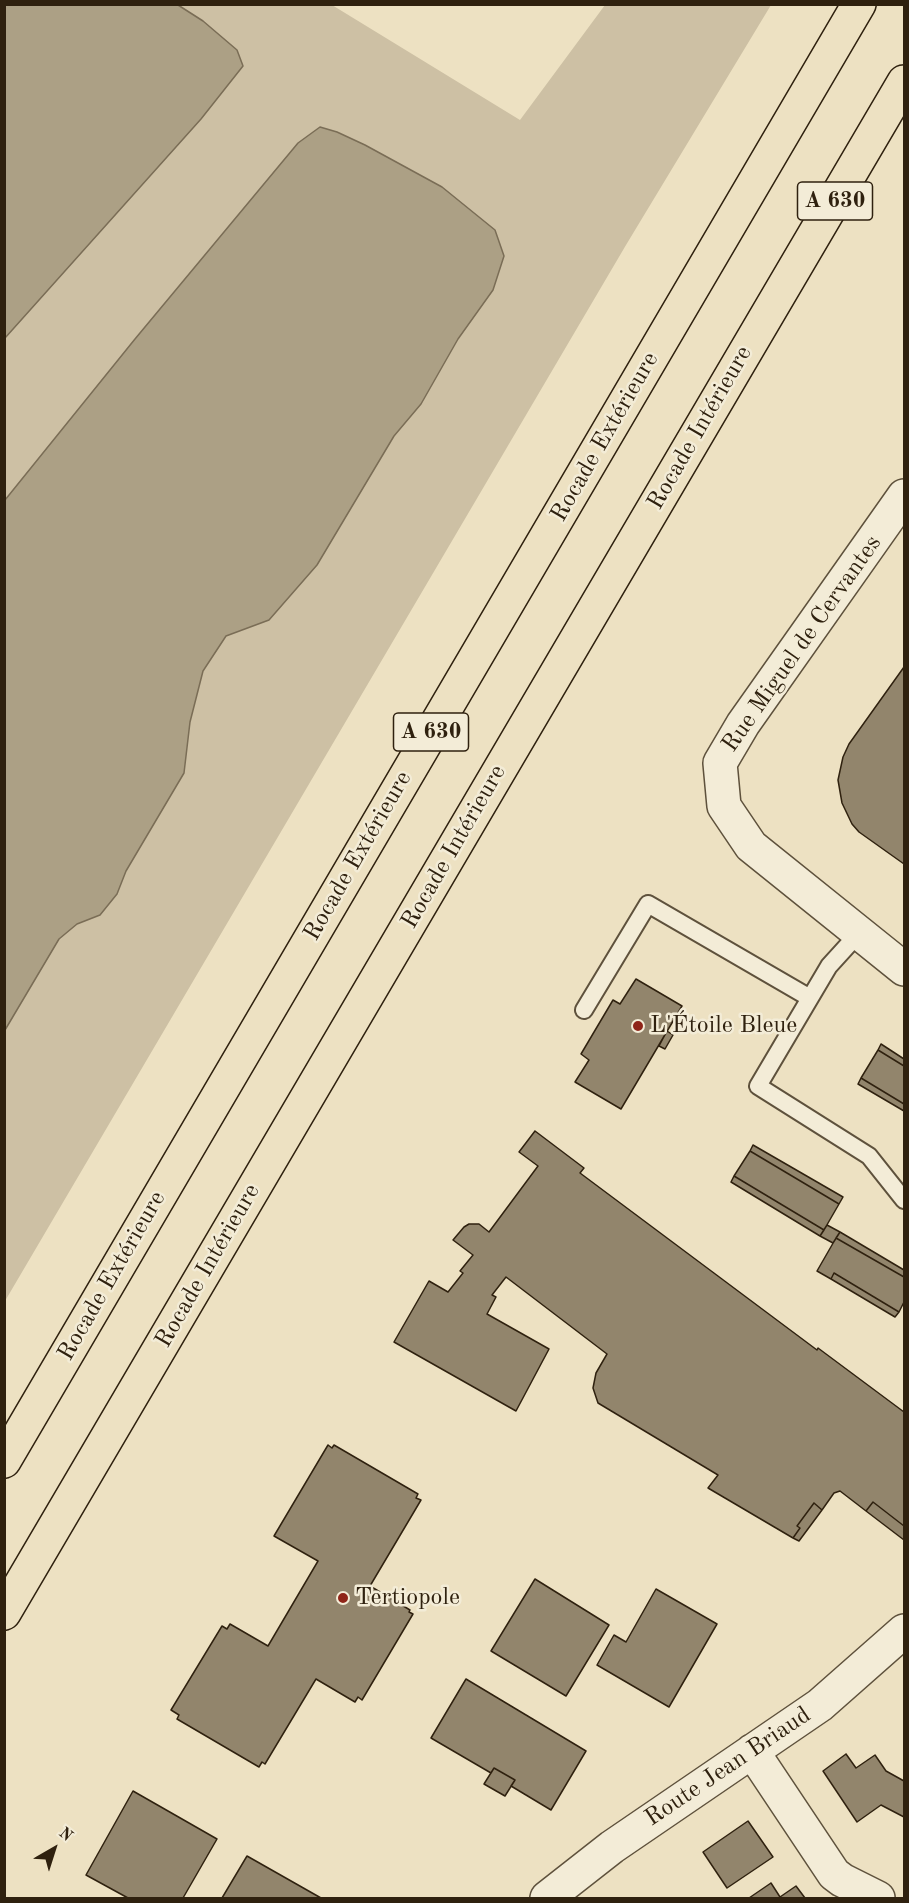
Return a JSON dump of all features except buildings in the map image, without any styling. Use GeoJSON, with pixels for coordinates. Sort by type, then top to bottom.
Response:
{"type":"FeatureCollection","features":[{"type":"Feature","properties":{"kind":"highway","name":"Rocade Extérieure"},"geometry":{"type":"LineString","coordinates":[[4,1461],[859,4]]}},
{"type":"Feature","properties":{"kind":"highway","name":"Rocade Intérieure"},"geometry":{"type":"LineString","coordinates":[[4,1613],[904,82]]}},
{"type":"Feature","properties":{"kind":"street","name":"Rue Miguel de Cervantes"},"geometry":{"type":"LineString","coordinates":[[904,496],[743,724],[720,763],[724,806],[751,846],[904,969]]}},
{"type":"Feature","properties":{"kind":"street","name":"Route Jean Briaud"},"geometry":{"type":"LineString","coordinates":[[547,1899],[612,1847],[820,1705],[904,1630]]}},
{"type":"Feature","properties":{"kind":"street"},"geometry":{"type":"LineString","coordinates":[[752,1751],[834,1874],[879,1899]]}},
{"type":"Feature","properties":{"kind":"lane"},"geometry":{"type":"LineString","coordinates":[[584,1010],[648,904],[810,998]]}},
{"type":"Feature","properties":{"kind":"lane"},"geometry":{"type":"LineString","coordinates":[[859,933],[829,966],[758,1086],[869,1156],[904,1200]]}},
{"type":"Feature","properties":{"kind":"shaded area"},"geometry":{"type":"Polygon","coordinates":[[[5,4],[178,5],[203,21],[237,50],[243,66],[201,119],[5,338],[5,4]]]}},
{"type":"Feature","properties":{"kind":"shaded area"},"geometry":{"type":"Polygon","coordinates":[[[5,5],[332,5],[520,120],[605,5],[771,5],[626,245],[5,1301],[5,5]]]}},
{"type":"Feature","properties":{"kind":"shaded area"},"geometry":{"type":"Polygon","coordinates":[[[320,127],[365,145],[442,187],[495,230],[504,256],[493,290],[458,339],[421,404],[394,436],[317,565],[269,620],[226,636],[203,671],[190,722],[184,773],[126,871],[117,894],[100,915],[77,924],[59,939],[5,1030],[5,500],[298,143],[320,127]]]}},
{"type":"Feature","properties":{"kind":"place","name":"L'Étoile Bleue"},"geometry":{"type":"Point","coordinates":[638,1026]}},
{"type":"Feature","properties":{"kind":"place","name":"Tertiopole"},"geometry":{"type":"Point","coordinates":[343,1598]}}]}
